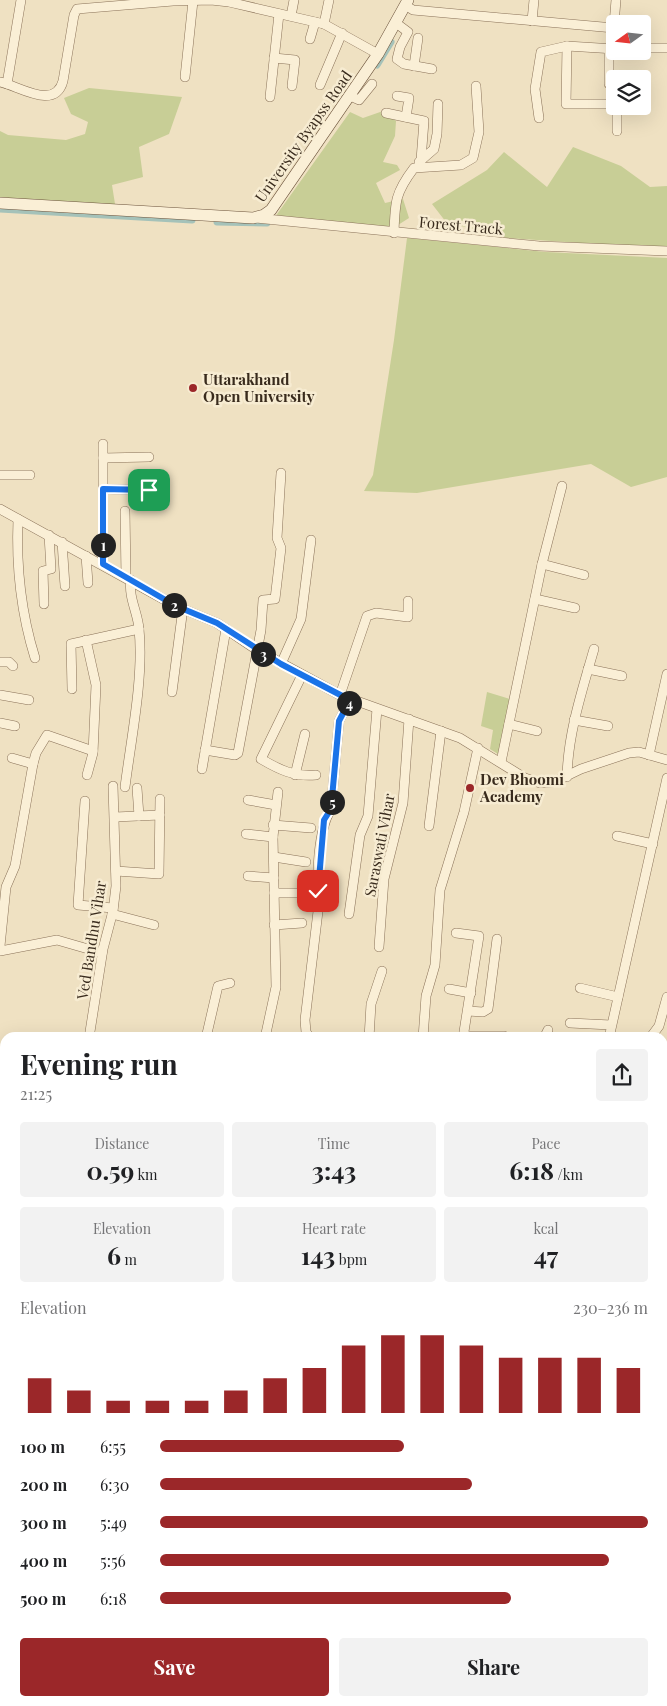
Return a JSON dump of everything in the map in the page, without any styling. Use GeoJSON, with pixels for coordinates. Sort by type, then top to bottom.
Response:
{"type":"FeatureCollection","features":[{"type":"Feature","properties":{"kind":"main road","name":"University Byapss Road"},"geometry":{"type":"LineString","coordinates":[[0,203],[254,218],[264,215],[271,210],[353,98],[378,54],[399,25],[409,5]]}},
{"type":"Feature","properties":{"kind":"street"},"geometry":{"type":"LineString","coordinates":[[21,0],[4,83],[44,96],[56,93],[62,87],[74,15],[77,10],[193,1],[229,2],[320,23],[342,33],[378,54]]}},
{"type":"Feature","properties":{"kind":"street"},"geometry":{"type":"LineString","coordinates":[[291,16],[294,0]]}},
{"type":"Feature","properties":{"kind":"street"},"geometry":{"type":"LineString","coordinates":[[310,39],[320,23],[329,0]]}},
{"type":"Feature","properties":{"kind":"street"},"geometry":{"type":"LineString","coordinates":[[532,21],[534,0]]}},
{"type":"Feature","properties":{"kind":"street"},"geometry":{"type":"LineString","coordinates":[[615,15],[616,0]]}},
{"type":"Feature","properties":{"kind":"street"},"geometry":{"type":"LineString","coordinates":[[185,77],[193,1]]}},
{"type":"Feature","properties":{"kind":"street"},"geometry":{"type":"LineString","coordinates":[[409,5],[532,21],[606,27]]}},
{"type":"Feature","properties":{"kind":"street"},"geometry":{"type":"LineString","coordinates":[[270,97],[279,14]]}},
{"type":"Feature","properties":{"kind":"street"},"geometry":{"type":"LineString","coordinates":[[399,25],[408,32],[400,47],[397,59],[404,64],[432,69]]}},
{"type":"Feature","properties":{"kind":"street"},"geometry":{"type":"LineString","coordinates":[[320,85],[342,33]]}},
{"type":"Feature","properties":{"kind":"street"},"geometry":{"type":"LineString","coordinates":[[414,66],[418,38]]}},
{"type":"Feature","properties":{"kind":"street"},"geometry":{"type":"LineString","coordinates":[[567,46],[566,104],[606,105]]}},
{"type":"Feature","properties":{"kind":"street"},"geometry":{"type":"LineString","coordinates":[[538,118],[535,90],[541,52],[567,46],[606,48]]}},
{"type":"Feature","properties":{"kind":"street"},"geometry":{"type":"LineString","coordinates":[[651,48],[667,48]]}},
{"type":"Feature","properties":{"kind":"street"},"geometry":{"type":"LineString","coordinates":[[274,58],[295,60],[292,86]]}},
{"type":"Feature","properties":{"kind":"street"},"geometry":{"type":"LineString","coordinates":[[353,98],[372,84]]}},
{"type":"Feature","properties":{"kind":"street"},"geometry":{"type":"LineString","coordinates":[[414,168],[460,165],[474,158],[479,132],[476,86]]}},
{"type":"Feature","properties":{"kind":"street"},"geometry":{"type":"LineString","coordinates":[[397,96],[409,98],[406,116]]}},
{"type":"Feature","properties":{"kind":"street"},"geometry":{"type":"LineString","coordinates":[[394,233],[395,204],[400,187],[420,160],[434,149],[437,134],[438,104]]}},
{"type":"Feature","properties":{"kind":"street"},"geometry":{"type":"LineString","coordinates":[[386,113],[424,121],[420,160]]}},
{"type":"Feature","properties":{"kind":"street"},"geometry":{"type":"LineString","coordinates":[[617,115],[618,131]]}},
{"type":"Feature","properties":{"kind":"street","name":"Forest Track"},"geometry":{"type":"LineString","coordinates":[[254,218],[539,246],[667,251]]}},
{"type":"Feature","properties":{"kind":"street"},"geometry":{"type":"LineString","coordinates":[[103,444],[103,564]]}},
{"type":"Feature","properties":{"kind":"street"},"geometry":{"type":"LineString","coordinates":[[103,458],[149,457]]}},
{"type":"Feature","properties":{"kind":"street"},"geometry":{"type":"LineString","coordinates":[[205,750],[235,755],[238,753],[261,630],[263,600],[276,599],[281,548],[277,538],[281,473]]}},
{"type":"Feature","properties":{"kind":"street"},"geometry":{"type":"LineString","coordinates":[[0,475],[30,475]]}},
{"type":"Feature","properties":{"kind":"street"},"geometry":{"type":"LineString","coordinates":[[500,762],[542,564],[562,486]]}},
{"type":"Feature","properties":{"kind":"street"},"geometry":{"type":"LineString","coordinates":[[103,489],[149,490]]}},
{"type":"Feature","properties":{"kind":"street"},"geometry":{"type":"LineString","coordinates":[[0,509],[128,579],[226,629],[281,664],[340,695],[441,731],[478,748],[525,778],[540,783],[554,782],[581,769],[629,753],[639,752],[667,760]]}},
{"type":"Feature","properties":{"kind":"street"},"geometry":{"type":"LineString","coordinates":[[125,511],[128,579],[139,629],[138,674],[125,787]]}},
{"type":"Feature","properties":{"kind":"street"},"geometry":{"type":"LineString","coordinates":[[18,519],[17,542],[25,626],[35,658]]}},
{"type":"Feature","properties":{"kind":"street"},"geometry":{"type":"LineString","coordinates":[[44,604],[43,571],[51,569],[49,535]]}},
{"type":"Feature","properties":{"kind":"street"},"geometry":{"type":"LineString","coordinates":[[281,664],[301,619],[311,540]]}},
{"type":"Feature","properties":{"kind":"street"},"geometry":{"type":"LineString","coordinates":[[62,542],[65,586]]}},
{"type":"Feature","properties":{"kind":"street"},"geometry":{"type":"LineString","coordinates":[[86,556],[88,583]]}},
{"type":"Feature","properties":{"kind":"street"},"geometry":{"type":"LineString","coordinates":[[542,564],[584,575]]}},
{"type":"Feature","properties":{"kind":"street"},"geometry":{"type":"LineString","coordinates":[[535,599],[575,608]]}},
{"type":"Feature","properties":{"kind":"street"},"geometry":{"type":"LineString","coordinates":[[340,695],[366,616],[376,613],[408,617],[408,601]]}},
{"type":"Feature","properties":{"kind":"street"},"geometry":{"type":"LineString","coordinates":[[172,692],[183,608]]}},
{"type":"Feature","properties":{"kind":"street"},"geometry":{"type":"LineString","coordinates":[[72,689],[71,644],[139,629]]}},
{"type":"Feature","properties":{"kind":"street"},"geometry":{"type":"LineString","coordinates":[[202,770],[226,629]]}},
{"type":"Feature","properties":{"kind":"street"},"geometry":{"type":"LineString","coordinates":[[86,640],[96,685],[92,751],[87,775]]}},
{"type":"Feature","properties":{"kind":"street"},"geometry":{"type":"LineString","coordinates":[[567,777],[568,756],[574,720],[594,649]]}},
{"type":"Feature","properties":{"kind":"street"},"geometry":{"type":"LineString","coordinates":[[0,662],[9,662],[13,666]]}},
{"type":"Feature","properties":{"kind":"street"},"geometry":{"type":"LineString","coordinates":[[588,669],[622,676]]}},
{"type":"Feature","properties":{"kind":"street"},"geometry":{"type":"LineString","coordinates":[[649,755],[667,674]]}},
{"type":"Feature","properties":{"kind":"street"},"geometry":{"type":"LineString","coordinates":[[302,675],[257,758],[286,773],[316,775]]}},
{"type":"Feature","properties":{"kind":"street"},"geometry":{"type":"LineString","coordinates":[[0,695],[29,700]]}},
{"type":"Feature","properties":{"kind":"street"},"geometry":{"type":"LineString","coordinates":[[306,1032],[305,1020],[320,903],[318,891],[324,820],[331,809],[339,721],[350,700]]}},
{"type":"Feature","properties":{"kind":"street"},"geometry":{"type":"LineString","coordinates":[[349,914],[360,835],[368,816],[377,709]]}},
{"type":"Feature","properties":{"kind":"street","name":"Saraswati Vihar"},"geometry":{"type":"LineString","coordinates":[[379,947],[384,879],[403,803],[410,719]]}},
{"type":"Feature","properties":{"kind":"street"},"geometry":{"type":"LineString","coordinates":[[574,720],[608,726]]}},
{"type":"Feature","properties":{"kind":"street"},"geometry":{"type":"LineString","coordinates":[[0,723],[15,726]]}},
{"type":"Feature","properties":{"kind":"street"},"geometry":{"type":"LineString","coordinates":[[509,724],[537,731]]}},
{"type":"Feature","properties":{"kind":"street"},"geometry":{"type":"LineString","coordinates":[[429,826],[441,731]]}},
{"type":"Feature","properties":{"kind":"street"},"geometry":{"type":"LineString","coordinates":[[295,775],[305,734]]}},
{"type":"Feature","properties":{"kind":"street"},"geometry":{"type":"LineString","coordinates":[[0,946],[6,887],[15,866],[36,753],[46,735],[92,751]]}},
{"type":"Feature","properties":{"kind":"street"},"geometry":{"type":"LineString","coordinates":[[423,1032],[426,996],[435,965],[440,890],[464,812],[478,748]]}},
{"type":"Feature","properties":{"kind":"street"},"geometry":{"type":"LineString","coordinates":[[12,758],[33,764]]}},
{"type":"Feature","properties":{"kind":"street"},"geometry":{"type":"LineString","coordinates":[[610,1032],[667,778]]}},
{"type":"Feature","properties":{"kind":"street","name":"Ved Bandhu Vihar"},"geometry":{"type":"LineString","coordinates":[[90,1032],[102,953],[112,911],[116,872],[113,786]]}},
{"type":"Feature","properties":{"kind":"street"},"geometry":{"type":"LineString","coordinates":[[137,788],[139,816]]}},
{"type":"Feature","properties":{"kind":"street"},"geometry":{"type":"LineString","coordinates":[[266,1032],[276,987],[273,825],[278,792]]}},
{"type":"Feature","properties":{"kind":"street"},"geometry":{"type":"LineString","coordinates":[[116,872],[159,875],[160,799]]}},
{"type":"Feature","properties":{"kind":"street"},"geometry":{"type":"LineString","coordinates":[[248,800],[276,804]]}},
{"type":"Feature","properties":{"kind":"street"},"geometry":{"type":"LineString","coordinates":[[85,802],[78,905],[112,911],[154,925]]}},
{"type":"Feature","properties":{"kind":"street"},"geometry":{"type":"LineString","coordinates":[[115,817],[160,815]]}},
{"type":"Feature","properties":{"kind":"street"},"geometry":{"type":"LineString","coordinates":[[273,825],[311,828]]}},
{"type":"Feature","properties":{"kind":"street"},"geometry":{"type":"LineString","coordinates":[[246,834],[273,837]]}},
{"type":"Feature","properties":{"kind":"street"},"geometry":{"type":"LineString","coordinates":[[617,836],[653,844]]}},
{"type":"Feature","properties":{"kind":"street"},"geometry":{"type":"LineString","coordinates":[[274,857],[306,862]]}},
{"type":"Feature","properties":{"kind":"street"},"geometry":{"type":"LineString","coordinates":[[248,876],[274,878]]}},
{"type":"Feature","properties":{"kind":"street"},"geometry":{"type":"LineString","coordinates":[[274,893],[301,893]]}},
{"type":"Feature","properties":{"kind":"street"},"geometry":{"type":"LineString","coordinates":[[274,925],[302,924]]}},
{"type":"Feature","properties":{"kind":"street"},"geometry":{"type":"LineString","coordinates":[[456,933],[479,936],[464,1032]]}},
{"type":"Feature","properties":{"kind":"street"},"geometry":{"type":"LineString","coordinates":[[468,1011],[483,1012],[488,1010],[497,939]]}},
{"type":"Feature","properties":{"kind":"street"},"geometry":{"type":"LineString","coordinates":[[0,950],[57,940],[102,953]]}},
{"type":"Feature","properties":{"kind":"street"},"geometry":{"type":"LineString","coordinates":[[369,1032],[370,1004],[382,971]]}},
{"type":"Feature","properties":{"kind":"street"},"geometry":{"type":"LineString","coordinates":[[207,1032],[218,986],[230,983]]}},
{"type":"Feature","properties":{"kind":"street"},"geometry":{"type":"LineString","coordinates":[[580,988],[618,997]]}},
{"type":"Feature","properties":{"kind":"street"},"geometry":{"type":"LineString","coordinates":[[448,989],[471,993]]}},
{"type":"Feature","properties":{"kind":"street"},"geometry":{"type":"LineString","coordinates":[[654,1032],[659,1026],[667,997]]}},
{"type":"Feature","properties":{"kind":"street"},"geometry":{"type":"LineString","coordinates":[[570,1023],[611,1025]]}},
{"type":"Feature","properties":{"kind":"green space"},"geometry":{"type":"Polygon","coordinates":[[[89,88],[182,97],[169,134],[139,147],[143,177],[112,185],[115,204],[106,209],[0,197],[0,131],[8,135],[66,140],[85,134],[88,122],[71,114],[64,98],[89,88]]]}},
{"type":"Feature","properties":{"kind":"green space"},"geometry":{"type":"Polygon","coordinates":[[[383,111],[396,121],[395,136],[383,162],[397,165],[400,170],[376,183],[385,203],[403,199],[409,218],[387,232],[275,217],[350,112],[363,118],[383,111]]]}},
{"type":"Feature","properties":{"kind":"green space"},"geometry":{"type":"Polygon","coordinates":[[[573,147],[621,166],[650,187],[667,186],[667,249],[507,238],[446,222],[432,204],[487,170],[504,152],[547,187],[573,147]]]}},
{"type":"Feature","properties":{"kind":"green space"},"geometry":{"type":"Polygon","coordinates":[[[407,238],[546,252],[667,258],[667,477],[631,487],[591,464],[417,493],[364,491],[373,475],[394,340],[407,238]]]}},
{"type":"Feature","properties":{"kind":"green space"},"geometry":{"type":"Polygon","coordinates":[[[487,692],[510,699],[498,754],[490,749],[493,730],[481,726],[487,692]]]}},
{"type":"Feature","properties":{"kind":"waterway"},"geometry":{"type":"LineString","coordinates":[[377,65],[391,42]]}},
{"type":"Feature","properties":{"kind":"waterway"},"geometry":{"type":"LineString","coordinates":[[0,209],[192,220]]}},
{"type":"Feature","properties":{"kind":"waterway"},"geometry":{"type":"LineString","coordinates":[[217,222],[267,223]]}},
{"type":"Feature","properties":{"kind":"place","name":"Uttarakhand Open University"},"geometry":{"type":"Point","coordinates":[193,388]}},
{"type":"Feature","properties":{"kind":"place","name":"Dev Bhoomi Academy"},"geometry":{"type":"Point","coordinates":[470,788]}},
{"type":"Feature","properties":{"kind":"route"},"geometry":{"type":"LineString","coordinates":[[149,490],[103,489],[103,564],[176,606],[217,623],[281,664],[350,700],[339,721],[338,751],[331,809],[324,820],[318,891]]}}]}
